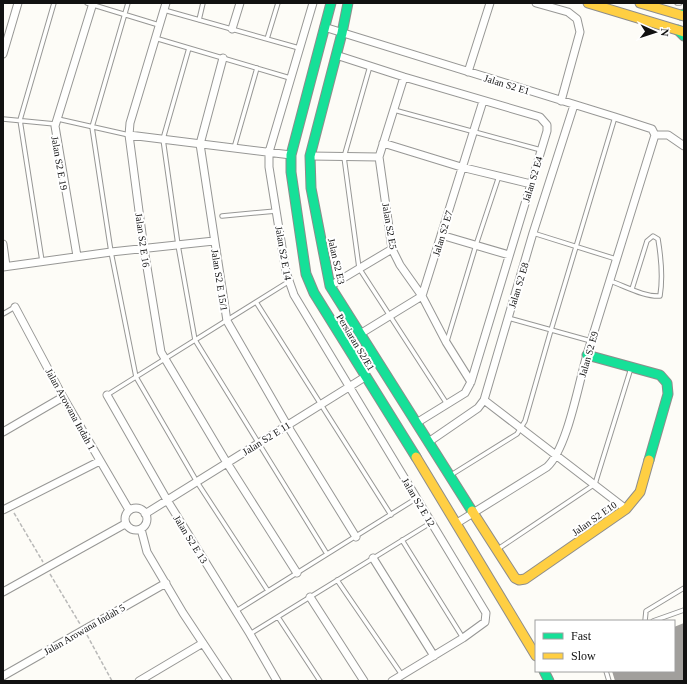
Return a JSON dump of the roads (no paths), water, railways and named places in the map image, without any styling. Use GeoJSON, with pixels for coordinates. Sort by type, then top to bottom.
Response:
{"type":"FeatureCollection","features":[{"type":"Feature","properties":{"kind":"street"},"geometry":{"type":"LineString","coordinates":[[3,54],[18,3]]}},
{"type":"Feature","properties":{"kind":"street"},"geometry":{"type":"LineString","coordinates":[[232,29],[240,3]]}},
{"type":"Feature","properties":{"kind":"street"},"geometry":{"type":"LineString","coordinates":[[269,152],[313,3]]}},
{"type":"Feature","properties":{"kind":"street","name":"Persiaran S2/E1"},"geometry":{"type":"LineString","coordinates":[[331,3],[291,155],[291,172],[306,274],[314,293],[535,654]]}},
{"type":"Feature","properties":{"kind":"street","name":"Jalan S2 E3"},"geometry":{"type":"LineString","coordinates":[[348,3],[342,33],[310,156],[312,188],[330,286],[418,422],[473,512]]}},
{"type":"Feature","properties":{"kind":"street"},"geometry":{"type":"LineString","coordinates":[[468,72],[490,3]]}},
{"type":"Feature","properties":{"kind":"street"},"geometry":{"type":"LineString","coordinates":[[536,3],[568,12],[577,19],[580,32],[561,101]]}},
{"type":"Feature","properties":{"kind":"street"},"geometry":{"type":"LineString","coordinates":[[588,3],[600,5],[682,32]]}},
{"type":"Feature","properties":{"kind":"street"},"geometry":{"type":"LineString","coordinates":[[640,3],[683,15]]}},
{"type":"Feature","properties":{"kind":"street","name":"Jalan S2 E 19"},"geometry":{"type":"LineString","coordinates":[[77,256],[55,133],[56,121],[91,4]]}},
{"type":"Feature","properties":{"kind":"street","name":"Jalan S2 E 16"},"geometry":{"type":"LineString","coordinates":[[165,6],[130,123],[129,135],[144,249],[161,352],[164,360],[227,463],[297,573]]}},
{"type":"Feature","properties":{"kind":"street","name":"Jalan S2 E1"},"geometry":{"type":"LineString","coordinates":[[324,27],[652,129],[655,136],[668,135],[684,146]]}},
{"type":"Feature","properties":{"kind":"street","name":"Jalan S2 E4"},"geometry":{"type":"LineString","coordinates":[[336,54],[404,77],[540,117],[544,120],[547,131],[472,382],[465,393],[418,422]]}},
{"type":"Feature","properties":{"kind":"street"},"geometry":{"type":"LineString","coordinates":[[200,144],[223,58]]}},
{"type":"Feature","properties":{"kind":"street","name":"Jalan S2 E5"},"geometry":{"type":"LineString","coordinates":[[404,77],[392,110],[380,157],[392,249],[400,265],[422,296],[446,342],[472,382]]}},
{"type":"Feature","properties":{"kind":"street","name":"Jalan S2 E7"},"geometry":{"type":"LineString","coordinates":[[422,296],[461,167],[483,101]]}},
{"type":"Feature","properties":{"kind":"street","name":"Jalan S2 E8"},"geometry":{"type":"LineString","coordinates":[[430,441],[478,408],[484,400],[533,233],[574,105]]}},
{"type":"Feature","properties":{"kind":"street"},"geometry":{"type":"LineString","coordinates":[[129,135],[291,155]]}},
{"type":"Feature","properties":{"kind":"street","name":"Jalan S2 E9"},"geometry":{"type":"LineString","coordinates":[[456,523],[547,467],[561,448],[591,341],[618,259],[655,136]]}},
{"type":"Feature","properties":{"kind":"street"},"geometry":{"type":"LineString","coordinates":[[383,143],[461,167],[531,184]]}},
{"type":"Feature","properties":{"kind":"street","name":"Jalan S2 E 15/1"},"geometry":{"type":"LineString","coordinates":[[200,144],[227,321],[288,425],[356,536]]}},
{"type":"Feature","properties":{"kind":"street","name":"Jalan S2 E 14"},"geometry":{"type":"LineString","coordinates":[[269,152],[276,211],[288,282],[348,387]]}},
{"type":"Feature","properties":{"kind":"street"},"geometry":{"type":"LineString","coordinates":[[310,156],[380,157]]}},
{"type":"Feature","properties":{"kind":"street"},"geometry":{"type":"LineString","coordinates":[[441,235],[509,255]]}},
{"type":"Feature","properties":{"kind":"street"},"geometry":{"type":"LineString","coordinates":[[3,244],[5,266],[77,256],[214,241]]}},
{"type":"Feature","properties":{"kind":"street"},"geometry":{"type":"LineString","coordinates":[[330,286],[392,249]]}},
{"type":"Feature","properties":{"kind":"street"},"geometry":{"type":"LineString","coordinates":[[360,334],[422,296]]}},
{"type":"Feature","properties":{"kind":"street","name":"Jalan Arowana Indah 1"},"geometry":{"type":"LineString","coordinates":[[15,307],[63,397],[129,510]]}},
{"type":"Feature","properties":{"kind":"street","name":"Jalan S2 E10"},"geometry":{"type":"LineString","coordinates":[[473,512],[498,549],[515,578],[519,580],[525,579],[626,509],[640,492],[668,394],[667,383],[660,375],[587,355]]}},
{"type":"Feature","properties":{"kind":"street","name":"Jalan S2 E 11"},"geometry":{"type":"LineString","coordinates":[[145,514],[365,376]]}},
{"type":"Feature","properties":{"kind":"street","name":"Jalan S2 E 12"},"geometry":{"type":"LineString","coordinates":[[348,387],[485,608],[485,622],[463,638]]}},
{"type":"Feature","properties":{"kind":"street","name":"Jalan S2 E 13"},"geometry":{"type":"LineString","coordinates":[[108,395],[167,500],[250,634],[277,681]]}},
{"type":"Feature","properties":{"kind":"street"},"geometry":{"type":"LineString","coordinates":[[3,432],[63,397]]}},
{"type":"Feature","properties":{"kind":"street"},"geometry":{"type":"LineString","coordinates":[[484,400],[626,509]]}},
{"type":"Feature","properties":{"kind":"street"},"geometry":{"type":"LineString","coordinates":[[3,510],[100,461]]}},
{"type":"Feature","properties":{"kind":"street"},"geometry":{"type":"LineString","coordinates":[[139,508],[145,514],[146,523],[141,529],[134,530],[126,524],[125,516],[129,510],[139,508]]}},
{"type":"Feature","properties":{"kind":"street"},"geometry":{"type":"LineString","coordinates":[[3,592],[126,524]]}},
{"type":"Feature","properties":{"kind":"street"},"geometry":{"type":"LineString","coordinates":[[141,529],[148,552],[203,643],[228,681]]}},
{"type":"Feature","properties":{"kind":"street"},"geometry":{"type":"LineString","coordinates":[[373,558],[434,656]]}},
{"type":"Feature","properties":{"kind":"street","name":"Jalan Arowana Indah 5"},"geometry":{"type":"LineString","coordinates":[[3,676],[166,583]]}},
{"type":"Feature","properties":{"kind":"street"},"geometry":{"type":"LineString","coordinates":[[310,597],[364,681]]}},
{"type":"Feature","properties":{"kind":"street"},"geometry":{"type":"LineString","coordinates":[[392,681],[463,638]]}},
{"type":"Feature","properties":{"kind":"street"},"geometry":{"type":"LineString","coordinates":[[139,681],[203,643]]}},
{"type":"Feature","properties":{"kind":"street"},"geometry":{"type":"LineString","coordinates":[[545,672],[550,681]]}},
{"type":"Feature","properties":{"kind":"lane"},"geometry":{"type":"LineString","coordinates":[[42,261],[20,120],[54,3]]}},
{"type":"Feature","properties":{"kind":"lane"},"geometry":{"type":"LineString","coordinates":[[128,3],[92,127],[112,252],[136,377],[197,482],[268,592]]}},
{"type":"Feature","properties":{"kind":"lane"},"geometry":{"type":"LineString","coordinates":[[199,20],[203,3]]}},
{"type":"Feature","properties":{"kind":"lane"},"geometry":{"type":"LineString","coordinates":[[267,39],[278,3]]}},
{"type":"Feature","properties":{"kind":"lane"},"geometry":{"type":"LineString","coordinates":[[91,4],[159,25]]}},
{"type":"Feature","properties":{"kind":"lane"},"geometry":{"type":"LineString","coordinates":[[165,6],[199,20],[299,48]]}},
{"type":"Feature","properties":{"kind":"lane"},"geometry":{"type":"LineString","coordinates":[[155,38],[290,78]]}},
{"type":"Feature","properties":{"kind":"lane"},"geometry":{"type":"LineString","coordinates":[[189,48],[163,139],[178,245],[195,340],[327,554]]}},
{"type":"Feature","properties":{"kind":"lane"},"geometry":{"type":"LineString","coordinates":[[370,66],[344,157],[359,268],[448,404]]}},
{"type":"Feature","properties":{"kind":"lane"},"geometry":{"type":"LineString","coordinates":[[234,148],[257,68]]}},
{"type":"Feature","properties":{"kind":"lane"},"geometry":{"type":"LineString","coordinates":[[392,110],[541,150]]}},
{"type":"Feature","properties":{"kind":"lane"},"geometry":{"type":"LineString","coordinates":[[451,475],[517,434],[521,428],[527,414],[615,117]]}},
{"type":"Feature","properties":{"kind":"lane"},"geometry":{"type":"LineString","coordinates":[[3,119],[56,121],[129,135]]}},
{"type":"Feature","properties":{"kind":"lane"},"geometry":{"type":"LineString","coordinates":[[446,342],[499,176]]}},
{"type":"Feature","properties":{"kind":"lane"},"geometry":{"type":"LineString","coordinates":[[222,216],[276,211]]}},
{"type":"Feature","properties":{"kind":"lane"},"geometry":{"type":"LineString","coordinates":[[533,233],[618,259]]}},
{"type":"Feature","properties":{"kind":"lane"},"geometry":{"type":"LineString","coordinates":[[610,281],[653,297],[660,296],[660,249],[658,239],[652,236],[647,241],[632,289]]}},
{"type":"Feature","properties":{"kind":"lane"},"geometry":{"type":"LineString","coordinates":[[108,395],[288,282]]}},
{"type":"Feature","properties":{"kind":"lane"},"geometry":{"type":"LineString","coordinates":[[256,302],[390,515]]}},
{"type":"Feature","properties":{"kind":"lane"},"geometry":{"type":"LineString","coordinates":[[3,314],[15,307]]}},
{"type":"Feature","properties":{"kind":"lane"},"geometry":{"type":"LineString","coordinates":[[508,318],[591,341]]}},
{"type":"Feature","properties":{"kind":"lane"},"geometry":{"type":"LineString","coordinates":[[498,549],[595,484],[631,367]]}},
{"type":"Feature","properties":{"kind":"lane"},"geometry":{"type":"LineString","coordinates":[[236,611],[417,498]]}},
{"type":"Feature","properties":{"kind":"lane"},"geometry":{"type":"LineString","coordinates":[[250,634],[432,522]]}},
{"type":"Feature","properties":{"kind":"lane"},"geometry":{"type":"LineString","coordinates":[[402,540],[463,638]]}},
{"type":"Feature","properties":{"kind":"lane"},"geometry":{"type":"LineString","coordinates":[[337,580],[402,675]]}},
{"type":"Feature","properties":{"kind":"lane"},"geometry":{"type":"LineString","coordinates":[[646,620],[646,611],[684,588]]}},
{"type":"Feature","properties":{"kind":"lane"},"geometry":{"type":"LineString","coordinates":[[656,620],[684,610]]}},
{"type":"Feature","properties":{"kind":"lane"},"geometry":{"type":"LineString","coordinates":[[278,616],[320,681]]}}]}
